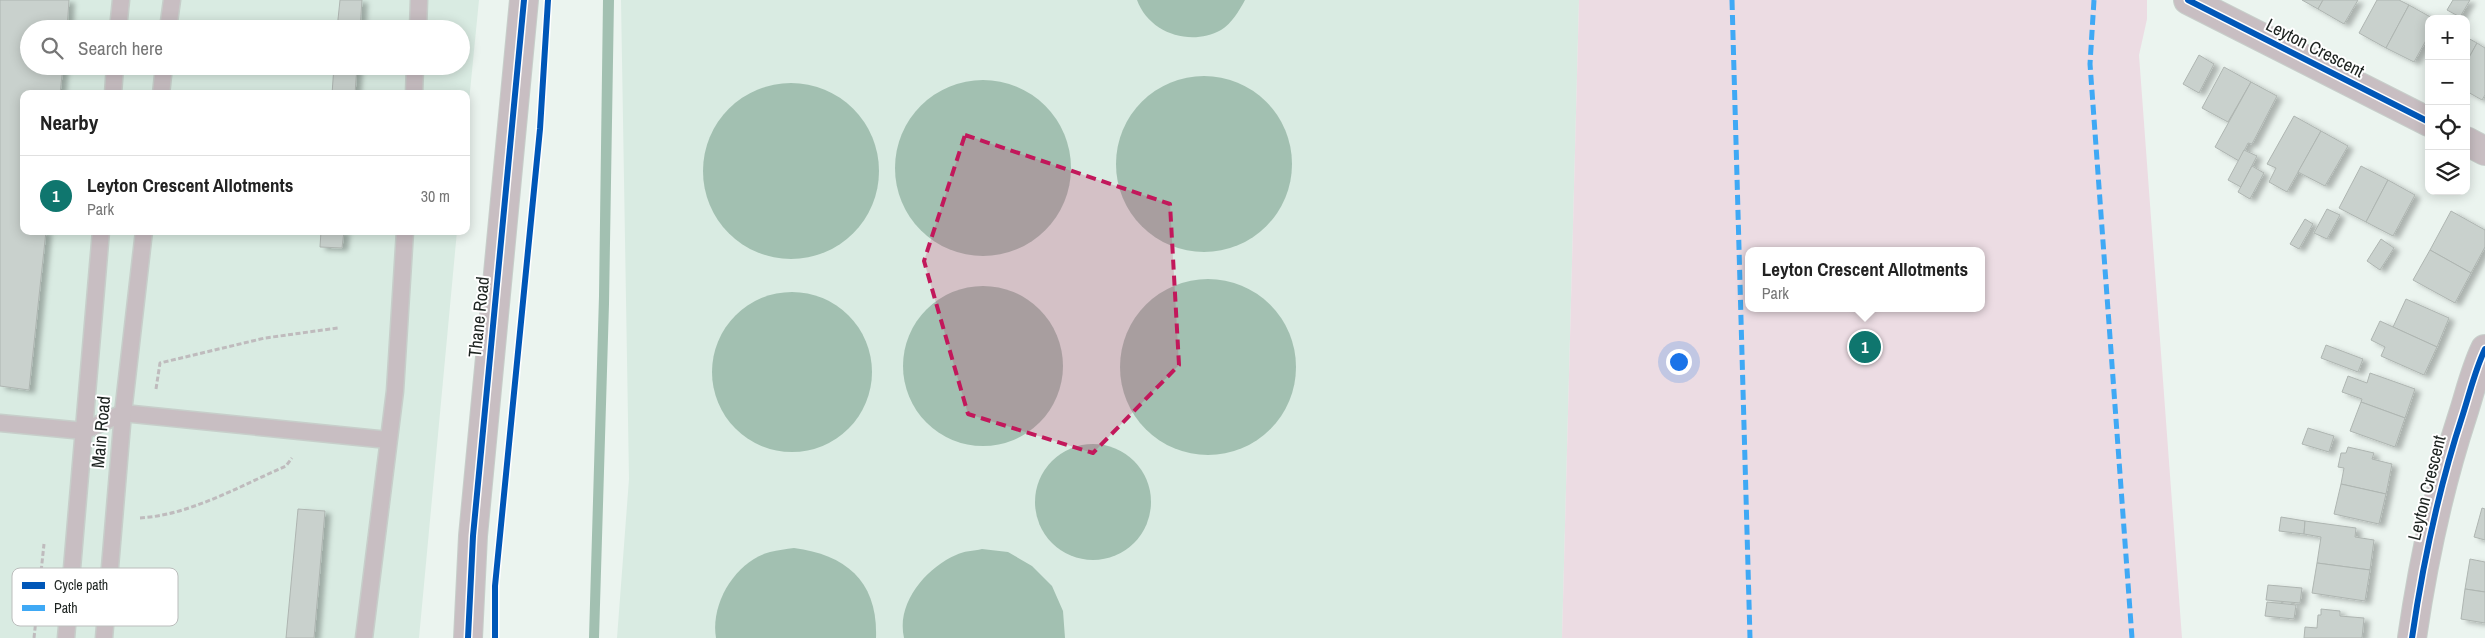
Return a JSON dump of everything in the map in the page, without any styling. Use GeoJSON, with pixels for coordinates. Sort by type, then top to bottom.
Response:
{"type":"FeatureCollection","features":[{"type":"Feature","properties":{"kind":"street","name":"Thane Road"},"geometry":{"type":"LineString","coordinates":[[468,638],[472,536],[524,0]]}},
{"type":"Feature","properties":{"kind":"street","name":"Leyton Crescent"},"geometry":{"type":"LineString","coordinates":[[2188,0],[2425,120]]}},
{"type":"Feature","properties":{"kind":"street"},"geometry":{"type":"LineString","coordinates":[[2470,143],[2485,151]]}},
{"type":"Feature","properties":{"kind":"street","name":"Leyton Crescent"},"geometry":{"type":"LineString","coordinates":[[2412,638],[2419,591],[2438,498],[2452,446],[2485,349]]}},
{"type":"Feature","properties":{"kind":"lane"},"geometry":{"type":"LineString","coordinates":[[119,20],[121,0]]}},
{"type":"Feature","properties":{"kind":"lane"},"geometry":{"type":"LineString","coordinates":[[169,20],[172,0]]}},
{"type":"Feature","properties":{"kind":"lane"},"geometry":{"type":"LineString","coordinates":[[419,20],[420,0]]}},
{"type":"Feature","properties":{"kind":"lane"},"geometry":{"type":"LineString","coordinates":[[113,90],[114,75]]}},
{"type":"Feature","properties":{"kind":"lane"},"geometry":{"type":"LineString","coordinates":[[161,90],[163,75]]}},
{"type":"Feature","properties":{"kind":"lane"},"geometry":{"type":"LineString","coordinates":[[414,90],[415,75]]}},
{"type":"Feature","properties":{"kind":"lane","name":"Main Road"},"geometry":{"type":"LineString","coordinates":[[72,568],[101,235]]}},
{"type":"Feature","properties":{"kind":"lane","name":"Main Road"},"geometry":{"type":"LineString","coordinates":[[110,568],[123,412],[144,235]]}},
{"type":"Feature","properties":{"kind":"lane"},"geometry":{"type":"LineString","coordinates":[[364,638],[395,391],[405,235]]}},
{"type":"Feature","properties":{"kind":"lane"},"geometry":{"type":"LineString","coordinates":[[0,423],[84,431],[123,412],[388,440]]}},
{"type":"Feature","properties":{"kind":"path"},"geometry":{"type":"LineString","coordinates":[[126,386],[157,389],[160,363],[265,338],[338,328]]}},
{"type":"Feature","properties":{"kind":"path"},"geometry":{"type":"LineString","coordinates":[[114,520],[162,517],[215,497],[286,466],[311,431]]}},
{"type":"Feature","properties":{"kind":"highlighted area"},"geometry":{"type":"Polygon","coordinates":[[[965,135],[1170,204],[1179,365],[1093,453],[968,414],[924,261],[965,135]]]}},
{"type":"Feature","properties":{"kind":"shaded area"},"geometry":{"type":"Polygon","coordinates":[[[0,0],[479,0],[470,91],[20,90],[20,235],[457,235],[419,638],[0,638],[0,0]]]}},
{"type":"Feature","properties":{"kind":"shaded area"},"geometry":{"type":"Polygon","coordinates":[[[603,0],[614,0],[609,304],[599,638],[589,638],[599,296],[603,0]]]}},
{"type":"Feature","properties":{"kind":"shaded area"},"geometry":{"type":"Polygon","coordinates":[[[621,0],[1579,0],[1562,638],[617,638],[629,479],[621,0]]]}},
{"type":"Feature","properties":{"kind":"shaded area"},"geometry":{"type":"Polygon","coordinates":[[[1137,0],[1245,0],[1229,24],[1221,30],[1209,35],[1184,37],[1172,34],[1151,21],[1137,0]]]}},
{"type":"Feature","properties":{"kind":"shaded area"},"geometry":{"type":"Polygon","coordinates":[[[1579,0],[2147,0],[2147,19],[2139,55],[2182,638],[1562,638],[1579,0]]]}},
{"type":"Feature","properties":{"kind":"shaded area"},"geometry":{"type":"Polygon","coordinates":[[[1195,76],[1213,76],[1246,86],[1272,108],[1282,122],[1288,138],[1292,164],[1288,190],[1282,206],[1260,232],[1246,242],[1230,248],[1213,252],[1195,252],[1162,242],[1136,220],[1126,206],[1120,190],[1116,173],[1116,155],[1126,122],[1148,96],[1162,86],[1178,80],[1195,76]]]}},
{"type":"Feature","properties":{"kind":"shaded area"},"geometry":{"type":"Polygon","coordinates":[[[974,80],[992,80],[1025,90],[1051,112],[1061,126],[1067,142],[1071,168],[1067,194],[1061,210],[1039,236],[1025,246],[1009,252],[992,256],[974,256],[941,246],[915,224],[905,210],[899,194],[895,177],[895,159],[905,126],[927,100],[941,90],[957,84],[974,80]]]}},
{"type":"Feature","properties":{"kind":"shaded area"},"geometry":{"type":"Polygon","coordinates":[[[782,83],[800,83],[833,93],[859,115],[869,129],[875,145],[879,171],[875,197],[869,213],[847,239],[833,249],[817,255],[800,259],[782,259],[749,249],[723,227],[713,213],[707,197],[703,180],[703,162],[713,129],[735,103],[749,93],[765,87],[782,83]]]}},
{"type":"Feature","properties":{"kind":"shaded area"},"geometry":{"type":"Polygon","coordinates":[[[1217,279],[1250,289],[1276,311],[1286,325],[1292,341],[1295,350],[1295,384],[1286,409],[1264,435],[1250,445],[1225,454],[1199,455],[1166,445],[1140,423],[1130,409],[1121,384],[1120,358],[1130,325],[1152,299],[1166,289],[1191,280],[1217,279]]]}},
{"type":"Feature","properties":{"kind":"shaded area"},"geometry":{"type":"Polygon","coordinates":[[[991,286],[1021,295],[1040,309],[1050,321],[1057,335],[1062,350],[1062,382],[1057,397],[1050,411],[1040,423],[1028,433],[1006,443],[991,446],[975,446],[960,443],[938,433],[916,411],[904,382],[903,358],[906,343],[916,321],[938,299],[967,287],[991,286]]]}},
{"type":"Feature","properties":{"kind":"shaded area"},"geometry":{"type":"Polygon","coordinates":[[[800,292],[830,301],[849,315],[859,327],[866,341],[871,356],[871,388],[866,403],[859,417],[849,429],[837,439],[815,449],[800,452],[784,452],[769,449],[747,439],[725,417],[713,388],[712,364],[715,349],[725,327],[747,305],[776,293],[800,292]]]}},
{"type":"Feature","properties":{"kind":"shaded area"},"geometry":{"type":"Polygon","coordinates":[[[1093,444],[1115,448],[1134,461],[1147,480],[1151,502],[1147,524],[1134,543],[1115,556],[1093,560],[1071,556],[1052,543],[1039,524],[1035,502],[1039,480],[1052,461],[1071,448],[1093,444]]]}},
{"type":"Feature","properties":{"kind":"shaded area"},"geometry":{"type":"Polygon","coordinates":[[[794,548],[829,557],[844,565],[856,575],[865,587],[871,601],[875,618],[876,638],[716,638],[715,625],[721,598],[736,574],[746,564],[758,557],[770,552],[794,548]]]}},
{"type":"Feature","properties":{"kind":"shaded area"},"geometry":{"type":"Polygon","coordinates":[[[982,549],[1008,552],[1032,566],[1052,586],[1063,611],[1065,638],[904,638],[903,625],[909,600],[924,578],[945,561],[956,555],[982,549]]]}},
{"type":"Feature","properties":{"kind":"building"},"geometry":{"type":"Polygon","coordinates":[[[0,0],[69,0],[68,20],[20,20],[20,75],[62,75],[60,90],[20,90],[20,235],[46,235],[29,390],[0,386],[0,0]]]}},
{"type":"Feature","properties":{"kind":"building"},"geometry":{"type":"Polygon","coordinates":[[[340,0],[362,0],[361,20],[338,20],[340,0]]]}},
{"type":"Feature","properties":{"kind":"building"},"geometry":{"type":"Polygon","coordinates":[[[2302,0],[2323,0],[2318,9],[2302,0]]]}},
{"type":"Feature","properties":{"kind":"building"},"geometry":{"type":"Polygon","coordinates":[[[2323,0],[2358,0],[2344,24],[2318,9],[2323,0]]]}},
{"type":"Feature","properties":{"kind":"building"},"geometry":{"type":"Polygon","coordinates":[[[2377,0],[2399,0],[2409,5],[2386,48],[2359,33],[2377,0]]]}},
{"type":"Feature","properties":{"kind":"building"},"geometry":{"type":"Polygon","coordinates":[[[2453,0],[2470,0],[2461,15],[2456,15],[2447,10],[2453,0]]]}},
{"type":"Feature","properties":{"kind":"building"},"geometry":{"type":"Polygon","coordinates":[[[2409,5],[2427,15],[2425,15],[2425,42],[2414,62],[2386,48],[2409,5]]]}},
{"type":"Feature","properties":{"kind":"building"},"geometry":{"type":"Polygon","coordinates":[[[2470,39],[2477,43],[2470,56],[2470,39]]]}},
{"type":"Feature","properties":{"kind":"building"},"geometry":{"type":"Polygon","coordinates":[[[2477,43],[2485,48],[2485,95],[2482,100],[2470,93],[2470,56],[2477,43]]]}},
{"type":"Feature","properties":{"kind":"building"},"geometry":{"type":"Polygon","coordinates":[[[2199,55],[2214,64],[2199,93],[2183,84],[2199,55]]]}},
{"type":"Feature","properties":{"kind":"building"},"geometry":{"type":"Polygon","coordinates":[[[2224,67],[2251,82],[2228,122],[2202,108],[2224,67]]]}},
{"type":"Feature","properties":{"kind":"building"},"geometry":{"type":"Polygon","coordinates":[[[333,75],[356,75],[355,90],[332,90],[333,75]]]}},
{"type":"Feature","properties":{"kind":"building"},"geometry":{"type":"Polygon","coordinates":[[[2251,82],[2277,96],[2252,144],[2248,143],[2239,161],[2215,147],[2251,82]]]}},
{"type":"Feature","properties":{"kind":"building"},"geometry":{"type":"Polygon","coordinates":[[[2294,116],[2321,131],[2287,192],[2269,182],[2276,168],[2267,164],[2294,116]]]}},
{"type":"Feature","properties":{"kind":"building"},"geometry":{"type":"Polygon","coordinates":[[[2321,131],[2348,146],[2325,186],[2298,172],[2321,131]]]}},
{"type":"Feature","properties":{"kind":"building"},"geometry":{"type":"Polygon","coordinates":[[[2244,150],[2257,156],[2241,187],[2228,180],[2244,150]]]}},
{"type":"Feature","properties":{"kind":"building"},"geometry":{"type":"Polygon","coordinates":[[[2252,166],[2264,173],[2250,199],[2238,192],[2252,166]]]}},
{"type":"Feature","properties":{"kind":"building"},"geometry":{"type":"Polygon","coordinates":[[[2361,166],[2388,180],[2366,222],[2339,208],[2361,166]]]}},
{"type":"Feature","properties":{"kind":"building"},"geometry":{"type":"Polygon","coordinates":[[[2388,180],[2415,195],[2393,236],[2366,222],[2388,180]]]}},
{"type":"Feature","properties":{"kind":"building"},"geometry":{"type":"Polygon","coordinates":[[[2327,209],[2340,215],[2327,239],[2314,233],[2327,209]]]}},
{"type":"Feature","properties":{"kind":"building"},"geometry":{"type":"Polygon","coordinates":[[[2451,211],[2485,230],[2485,247],[2471,273],[2430,250],[2451,211]]]}},
{"type":"Feature","properties":{"kind":"building"},"geometry":{"type":"Polygon","coordinates":[[[2305,219],[2313,224],[2299,249],[2290,244],[2305,219]]]}},
{"type":"Feature","properties":{"kind":"building"},"geometry":{"type":"Polygon","coordinates":[[[321,235],[344,235],[342,248],[320,247],[321,235]]]}},
{"type":"Feature","properties":{"kind":"building"},"geometry":{"type":"Polygon","coordinates":[[[2381,239],[2394,248],[2380,270],[2367,261],[2381,239]]]}},
{"type":"Feature","properties":{"kind":"building"},"geometry":{"type":"Polygon","coordinates":[[[2430,250],[2471,273],[2455,303],[2413,280],[2430,250]]]}},
{"type":"Feature","properties":{"kind":"building"},"geometry":{"type":"Polygon","coordinates":[[[2406,299],[2449,318],[2437,347],[2393,327],[2406,299]]]}},
{"type":"Feature","properties":{"kind":"building"},"geometry":{"type":"Polygon","coordinates":[[[2380,321],[2437,347],[2424,375],[2381,356],[2385,347],[2371,340],[2380,321]]]}},
{"type":"Feature","properties":{"kind":"building"},"geometry":{"type":"Polygon","coordinates":[[[2326,345],[2363,359],[2358,372],[2321,358],[2326,345]]]}},
{"type":"Feature","properties":{"kind":"building"},"geometry":{"type":"Polygon","coordinates":[[[2370,373],[2415,389],[2405,418],[2361,402],[2362,399],[2342,392],[2348,376],[2367,383],[2370,373]]]}},
{"type":"Feature","properties":{"kind":"building"},"geometry":{"type":"Polygon","coordinates":[[[2361,402],[2405,418],[2395,447],[2350,431],[2361,402]]]}},
{"type":"Feature","properties":{"kind":"building"},"geometry":{"type":"Polygon","coordinates":[[[2308,428],[2334,436],[2329,452],[2302,444],[2308,428]]]}},
{"type":"Feature","properties":{"kind":"building"},"geometry":{"type":"Polygon","coordinates":[[[2348,447],[2374,453],[2372,459],[2392,464],[2386,494],[2341,484],[2344,468],[2338,467],[2341,453],[2346,453],[2348,447]]]}},
{"type":"Feature","properties":{"kind":"building"},"geometry":{"type":"Polygon","coordinates":[[[2341,484],[2386,494],[2379,524],[2334,514],[2341,484]]]}},
{"type":"Feature","properties":{"kind":"building"},"geometry":{"type":"Polygon","coordinates":[[[2482,508],[2485,509],[2485,540],[2474,537],[2482,508]]]}},
{"type":"Feature","properties":{"kind":"building"},"geometry":{"type":"Polygon","coordinates":[[[298,509],[325,511],[314,638],[286,638],[298,509]]]}},
{"type":"Feature","properties":{"kind":"building"},"geometry":{"type":"Polygon","coordinates":[[[2281,517],[2305,521],[2304,534],[2279,531],[2281,517]]]}},
{"type":"Feature","properties":{"kind":"building"},"geometry":{"type":"Polygon","coordinates":[[[2305,521],[2356,528],[2355,537],[2374,540],[2370,570],[2317,563],[2321,537],[2304,534],[2305,521]]]}},
{"type":"Feature","properties":{"kind":"building"},"geometry":{"type":"Polygon","coordinates":[[[2470,559],[2485,562],[2485,592],[2465,589],[2470,559]]]}},
{"type":"Feature","properties":{"kind":"building"},"geometry":{"type":"Polygon","coordinates":[[[2317,563],[2370,570],[2365,601],[2312,593],[2317,563]]]}},
{"type":"Feature","properties":{"kind":"building"},"geometry":{"type":"Polygon","coordinates":[[[2268,585],[2302,588],[2300,603],[2266,600],[2268,585]]]}},
{"type":"Feature","properties":{"kind":"building"},"geometry":{"type":"Polygon","coordinates":[[[2465,589],[2485,592],[2485,623],[2461,619],[2465,589]]]}},
{"type":"Feature","properties":{"kind":"building"},"geometry":{"type":"Polygon","coordinates":[[[2267,602],[2296,605],[2294,619],[2265,616],[2267,602]]]}},
{"type":"Feature","properties":{"kind":"building"},"geometry":{"type":"Polygon","coordinates":[[[2321,609],[2340,611],[2340,616],[2364,618],[2362,638],[2304,638],[2305,627],[2317,628],[2318,615],[2321,615],[2321,609]]]}},
{"type":"Feature","properties":{"kind":"marked path"},"geometry":{"type":"LineString","coordinates":[[1732,0],[1750,638]]}},
{"type":"Feature","properties":{"kind":"marked path"},"geometry":{"type":"LineString","coordinates":[[2094,0],[2090,64],[2132,638]]}},
{"type":"Feature","properties":{"kind":"cycle path"},"geometry":{"type":"LineString","coordinates":[[468,638],[473,536],[524,0]]}},
{"type":"Feature","properties":{"kind":"cycle path"},"geometry":{"type":"LineString","coordinates":[[495,638],[495,586],[540,129],[548,0]]}},
{"type":"Feature","properties":{"kind":"cycle path"},"geometry":{"type":"LineString","coordinates":[[2188,0],[2425,120]]}},
{"type":"Feature","properties":{"kind":"cycle path"},"geometry":{"type":"LineString","coordinates":[[2412,638],[2421,581],[2439,497],[2454,441],[2478,365],[2485,349]]}},
{"type":"Feature","properties":{"kind":"place","name":"Leyton Crescent Allotments"},"geometry":{"type":"Point","coordinates":[1865,347]}}]}
